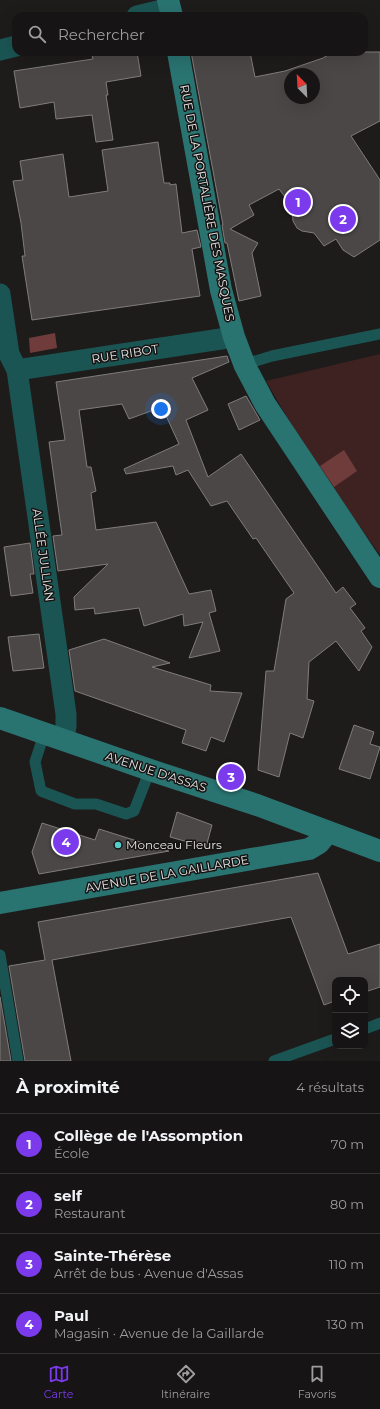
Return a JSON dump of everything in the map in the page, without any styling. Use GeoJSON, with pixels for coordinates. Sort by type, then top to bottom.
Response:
{"type":"FeatureCollection","features":[{"type":"Feature","properties":{"kind":"street"},"geometry":{"type":"LineString","coordinates":[[154,12],[170,8]]}},
{"type":"Feature","properties":{"kind":"street"},"geometry":{"type":"LineString","coordinates":[[0,50],[12,47]]}},
{"type":"Feature","properties":{"kind":"street","name":"RUE DE LA PORTALIÈRE DES MASQUES"},"geometry":{"type":"LineString","coordinates":[[179,56],[222,290],[234,337],[245,366],[265,404],[380,577]]}},
{"type":"Feature","properties":{"kind":"street","name":"ALLÉE JULLIAN"},"geometry":{"type":"LineString","coordinates":[[0,294],[9,354],[17,370],[66,714],[66,727],[53,737]]}},
{"type":"Feature","properties":{"kind":"street","name":"RUE RIBOT"},"geometry":{"type":"LineString","coordinates":[[17,370],[234,337]]}},
{"type":"Feature","properties":{"kind":"street","name":"AVENUE D'ASSAS"},"geometry":{"type":"LineString","coordinates":[[0,718],[257,805],[380,851]]}},
{"type":"Feature","properties":{"kind":"street","name":"AVENUE DE LA GAILLARDE"},"geometry":{"type":"LineString","coordinates":[[0,903],[309,850],[319,843],[328,832]]}},
{"type":"Feature","properties":{"kind":"lane"},"geometry":{"type":"LineString","coordinates":[[245,366],[252,362],[272,356],[380,334]]}},
{"type":"Feature","properties":{"kind":"lane"},"geometry":{"type":"LineString","coordinates":[[53,737],[35,762],[41,791],[76,804],[96,804],[126,814],[134,811],[150,770]]}},
{"type":"Feature","properties":{"kind":"lane"},"geometry":{"type":"LineString","coordinates":[[0,955],[18,1061]]}},
{"type":"Feature","properties":{"kind":"lane"},"geometry":{"type":"LineString","coordinates":[[368,1028],[380,1023]]}},
{"type":"Feature","properties":{"kind":"lane"},"geometry":{"type":"LineString","coordinates":[[274,1061],[332,1040]]}},
{"type":"Feature","properties":{"kind":"shaded area"},"geometry":{"type":"Polygon","coordinates":[[[55,333],[57,348],[30,353],[29,338],[55,333]]]}},
{"type":"Feature","properties":{"kind":"shaded area"},"geometry":{"type":"Polygon","coordinates":[[[380,354],[380,555],[311,458],[266,381],[380,354]]]}},
{"type":"Feature","properties":{"kind":"shaded area"},"geometry":{"type":"Polygon","coordinates":[[[344,450],[357,471],[334,487],[320,466],[344,450]]]}},
{"type":"Feature","properties":{"kind":"building"},"geometry":{"type":"Polygon","coordinates":[[[368,52],[380,52],[380,121],[351,136],[380,180],[380,240],[354,257],[343,250],[336,239],[324,246],[314,233],[302,231],[297,228],[293,221],[291,194],[285,197],[279,189],[249,205],[254,215],[230,229],[258,243],[252,253],[261,296],[239,301],[227,243],[225,243],[192,56],[251,56],[255,77],[284,71],[284,104],[320,104],[320,68],[294,68],[326,56],[368,56],[368,52]]]}},
{"type":"Feature","properties":{"kind":"building"},"geometry":{"type":"Polygon","coordinates":[[[92,56],[138,56],[141,76],[106,82],[108,95],[106,95],[113,140],[96,142],[92,115],[56,119],[54,102],[20,108],[14,71],[93,59],[92,56]]]}},
{"type":"Feature","properties":{"kind":"building"},"geometry":{"type":"Polygon","coordinates":[[[158,142],[164,183],[170,183],[170,185],[176,184],[182,233],[197,230],[201,247],[192,249],[200,296],[32,320],[22,256],[25,256],[21,223],[13,181],[23,180],[20,161],[63,154],[69,197],[108,191],[102,150],[158,142]]]}},
{"type":"Feature","properties":{"kind":"building"},"geometry":{"type":"Polygon","coordinates":[[[227,356],[229,362],[192,378],[208,410],[186,420],[208,477],[241,454],[336,593],[343,587],[356,604],[350,608],[365,628],[361,631],[372,647],[359,671],[336,641],[309,662],[307,699],[314,701],[303,738],[290,733],[279,777],[258,770],[266,671],[274,671],[286,599],[294,593],[256,538],[253,539],[227,501],[211,506],[188,470],[176,475],[173,466],[126,474],[124,469],[179,444],[162,407],[129,419],[122,404],[79,410],[87,467],[91,467],[96,491],[91,493],[96,530],[156,522],[189,594],[211,590],[216,611],[209,613],[220,651],[189,658],[203,622],[184,626],[183,614],[144,626],[139,608],[95,614],[94,608],[75,610],[74,597],[108,564],[58,571],[53,536],[62,535],[49,442],[65,440],[56,382],[227,356]]]}},
{"type":"Feature","properties":{"kind":"building"},"geometry":{"type":"Polygon","coordinates":[[[246,396],[260,420],[239,430],[228,404],[246,396]]]}},
{"type":"Feature","properties":{"kind":"building"},"geometry":{"type":"Polygon","coordinates":[[[30,543],[34,574],[30,574],[33,593],[11,596],[4,547],[30,543]]]}},
{"type":"Feature","properties":{"kind":"building"},"geometry":{"type":"Polygon","coordinates":[[[39,634],[44,668],[13,671],[8,637],[39,634]]]}},
{"type":"Feature","properties":{"kind":"building"},"geometry":{"type":"Polygon","coordinates":[[[104,639],[170,663],[152,667],[211,685],[210,691],[242,693],[224,742],[211,737],[206,751],[182,743],[186,730],[75,691],[69,650],[104,639]]]}},
{"type":"Feature","properties":{"kind":"building"},"geometry":{"type":"Polygon","coordinates":[[[354,725],[374,732],[370,744],[380,747],[370,779],[339,769],[354,725]]]}},
{"type":"Feature","properties":{"kind":"building"},"geometry":{"type":"Polygon","coordinates":[[[177,812],[212,825],[206,847],[170,837],[177,812]]]}},
{"type":"Feature","properties":{"kind":"building"},"geometry":{"type":"Polygon","coordinates":[[[42,823],[95,840],[99,829],[169,851],[39,874],[32,852],[42,823]]]}},
{"type":"Feature","properties":{"kind":"building"},"geometry":{"type":"Polygon","coordinates":[[[318,873],[348,954],[380,944],[380,987],[368,991],[368,977],[332,977],[332,1002],[324,1005],[291,917],[52,960],[71,1061],[25,1061],[9,966],[45,960],[38,922],[318,873]]]}},
{"type":"Feature","properties":{"kind":"building"},"geometry":{"type":"Polygon","coordinates":[[[0,997],[11,1061],[0,1061],[0,997]]]}},
{"type":"Feature","properties":{"kind":"place","name":"Collège de l'Assomption"},"geometry":{"type":"Point","coordinates":[298,202]}},
{"type":"Feature","properties":{"kind":"place","name":"self"},"geometry":{"type":"Point","coordinates":[343,219]}},
{"type":"Feature","properties":{"kind":"place","name":"Sainte-Thérèse"},"geometry":{"type":"Point","coordinates":[231,777]}},
{"type":"Feature","properties":{"kind":"place","name":"Paul"},"geometry":{"type":"Point","coordinates":[66,842]}},
{"type":"Feature","properties":{"kind":"place","name":"Monceau Fleurs"},"geometry":{"type":"Point","coordinates":[118,845]}}]}
